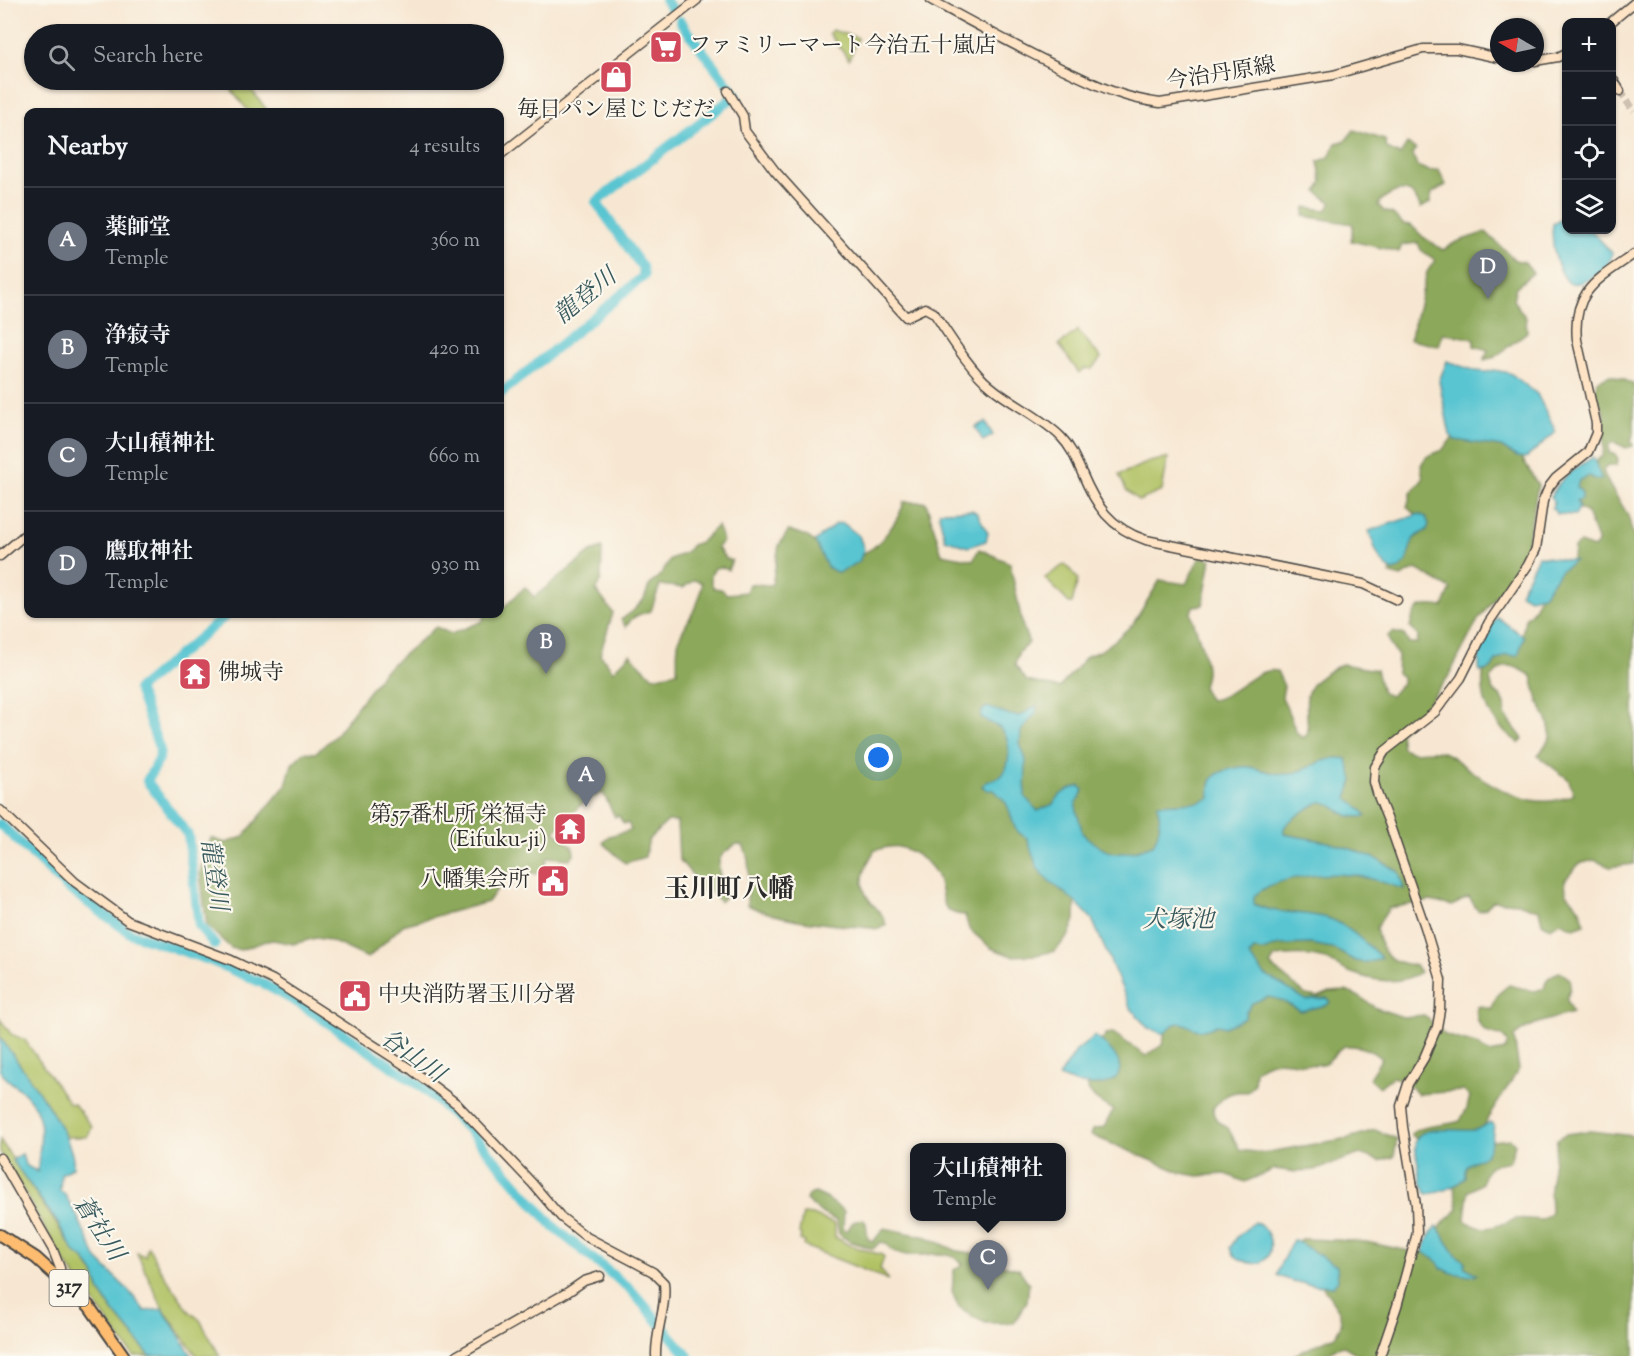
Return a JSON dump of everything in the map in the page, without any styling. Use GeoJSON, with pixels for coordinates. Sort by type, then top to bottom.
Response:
{"type":"FeatureCollection","features":[{"type":"Feature","properties":{"kind":"highway","name":"317"},"geometry":{"type":"LineString","coordinates":[[0,1235],[36,1258],[89,1306],[124,1356]]}},
{"type":"Feature","properties":{"kind":"street"},"geometry":{"type":"LineString","coordinates":[[504,152],[697,0]]}},
{"type":"Feature","properties":{"kind":"street","name":"今治丹原線"},"geometry":{"type":"LineString","coordinates":[[931,0],[1008,43],[1108,91],[1132,99],[1160,104],[1333,75],[1423,49],[1457,49],[1490,56]]}},
{"type":"Feature","properties":{"kind":"street"},"geometry":{"type":"LineString","coordinates":[[1616,18],[1634,3]]}},
{"type":"Feature","properties":{"kind":"street"},"geometry":{"type":"LineString","coordinates":[[1544,59],[1562,55]]}},
{"type":"Feature","properties":{"kind":"street"},"geometry":{"type":"LineString","coordinates":[[1616,85],[1620,91]]}},
{"type":"Feature","properties":{"kind":"street"},"geometry":{"type":"LineString","coordinates":[[728,91],[743,116],[746,131],[804,206],[906,317],[925,308],[934,313],[988,385],[1007,400],[1044,422],[1063,439],[1072,451],[1100,508],[1115,524],[1146,540],[1363,584],[1396,600]]}},
{"type":"Feature","properties":{"kind":"street"},"geometry":{"type":"LineString","coordinates":[[1380,1356],[1398,1306],[1417,1233],[1416,1205],[1402,1127],[1401,1106],[1408,1084],[1424,1058],[1437,1027],[1441,980],[1425,927],[1378,796],[1374,782],[1376,767],[1385,751],[1435,712],[1455,687],[1489,622],[1528,566],[1536,549],[1543,501],[1548,487],[1588,452],[1596,433],[1596,423],[1576,328],[1578,309],[1586,292],[1597,279],[1634,254]]}},
{"type":"Feature","properties":{"kind":"street"},"geometry":{"type":"LineString","coordinates":[[0,556],[24,535]]}},
{"type":"Feature","properties":{"kind":"street"},"geometry":{"type":"LineString","coordinates":[[0,810],[75,882],[128,921],[231,960],[273,980],[412,1070],[457,1104],[561,1217],[585,1236],[653,1272],[664,1283],[666,1298],[656,1337],[656,1356]]}},
{"type":"Feature","properties":{"kind":"street"},"geometry":{"type":"LineString","coordinates":[[0,1158],[53,1250],[60,1268],[61,1279]]}},
{"type":"Feature","properties":{"kind":"street"},"geometry":{"type":"LineString","coordinates":[[456,1356],[584,1281],[600,1276]]}},
{"type":"Feature","properties":{"kind":"green space"},"geometry":{"type":"Polygon","coordinates":[[[832,30],[858,38],[849,60],[829,33],[832,30]]]}},
{"type":"Feature","properties":{"kind":"green space"},"geometry":{"type":"Polygon","coordinates":[[[232,90],[252,90],[265,108],[246,108],[232,90]]]}},
{"type":"Feature","properties":{"kind":"green space"},"geometry":{"type":"Polygon","coordinates":[[[1354,130],[1385,140],[1387,149],[1400,155],[1407,144],[1416,149],[1413,154],[1417,166],[1429,171],[1439,170],[1446,185],[1432,193],[1430,203],[1421,208],[1409,192],[1394,192],[1378,205],[1384,211],[1393,214],[1403,224],[1411,225],[1423,237],[1443,250],[1456,242],[1486,232],[1515,260],[1525,262],[1533,273],[1516,287],[1513,300],[1526,318],[1527,332],[1495,357],[1484,360],[1488,350],[1474,346],[1474,339],[1443,333],[1439,346],[1410,340],[1427,272],[1435,260],[1421,250],[1418,243],[1402,245],[1399,252],[1351,241],[1353,224],[1304,216],[1305,207],[1326,210],[1332,203],[1317,192],[1322,182],[1318,162],[1329,157],[1336,143],[1345,141],[1354,130]]]}},
{"type":"Feature","properties":{"kind":"green space"},"geometry":{"type":"Polygon","coordinates":[[[1078,330],[1101,358],[1092,369],[1086,368],[1079,373],[1059,345],[1078,330]]]}},
{"type":"Feature","properties":{"kind":"green space"},"geometry":{"type":"Polygon","coordinates":[[[1610,375],[1634,385],[1634,433],[1631,440],[1633,446],[1626,448],[1614,442],[1609,444],[1609,453],[1615,454],[1618,459],[1616,466],[1609,465],[1603,470],[1607,481],[1624,508],[1634,537],[1634,864],[1610,867],[1594,860],[1579,864],[1565,880],[1566,892],[1580,909],[1585,924],[1574,928],[1560,922],[1550,928],[1542,923],[1539,910],[1517,903],[1493,901],[1485,909],[1478,911],[1469,897],[1452,906],[1430,901],[1389,908],[1376,928],[1384,951],[1399,962],[1415,965],[1420,972],[1404,979],[1387,981],[1369,978],[1349,972],[1327,960],[1308,956],[1275,957],[1270,965],[1306,995],[1318,997],[1330,992],[1346,991],[1376,1008],[1403,1017],[1424,1015],[1445,1035],[1476,1044],[1489,1053],[1505,1050],[1508,1042],[1502,1036],[1490,1033],[1482,1027],[1477,1019],[1477,1007],[1491,1009],[1498,995],[1509,985],[1533,991],[1544,989],[1549,978],[1556,973],[1560,972],[1570,979],[1567,999],[1572,1013],[1533,1025],[1514,1037],[1519,1069],[1488,1118],[1479,1137],[1422,1145],[1411,1134],[1427,1127],[1460,1121],[1470,1096],[1463,1091],[1418,1094],[1403,1080],[1392,1077],[1379,1087],[1369,1078],[1382,1058],[1357,1046],[1340,1048],[1330,1060],[1322,1064],[1280,1061],[1263,1065],[1255,1071],[1254,1085],[1247,1092],[1228,1095],[1213,1108],[1217,1121],[1228,1128],[1240,1150],[1263,1153],[1349,1138],[1375,1130],[1397,1139],[1394,1157],[1380,1161],[1360,1154],[1314,1170],[1295,1172],[1275,1169],[1245,1182],[1226,1174],[1198,1176],[1182,1173],[1091,1135],[1093,1130],[1104,1127],[1113,1110],[1100,1103],[1087,1087],[1088,1071],[1106,1034],[1113,1033],[1146,1056],[1162,1045],[1172,1005],[1163,853],[1076,888],[1075,920],[1069,935],[1055,951],[1012,956],[991,948],[969,929],[965,915],[949,911],[943,901],[939,881],[930,865],[915,854],[899,847],[875,850],[863,879],[865,892],[886,925],[879,929],[795,920],[747,905],[749,867],[743,845],[736,844],[721,858],[719,868],[725,897],[720,902],[709,890],[701,892],[693,890],[693,876],[679,859],[677,822],[668,821],[649,839],[645,857],[625,863],[603,843],[609,836],[631,830],[628,823],[624,824],[618,815],[615,817],[603,793],[587,800],[555,831],[573,847],[574,854],[570,859],[547,857],[544,874],[511,870],[488,902],[403,925],[368,958],[329,940],[316,938],[293,944],[273,940],[241,950],[231,948],[207,926],[200,872],[211,838],[226,843],[243,837],[286,785],[292,764],[304,752],[315,753],[334,737],[384,671],[436,627],[451,634],[483,621],[483,618],[504,618],[504,607],[525,587],[534,597],[591,552],[602,548],[601,580],[596,590],[613,613],[600,654],[613,671],[630,654],[653,677],[677,672],[679,639],[697,605],[701,582],[694,580],[683,588],[660,585],[651,611],[633,618],[626,627],[621,620],[644,599],[649,586],[662,573],[670,559],[702,541],[717,526],[723,541],[717,547],[726,559],[732,560],[728,570],[722,567],[715,568],[711,575],[711,583],[714,588],[721,589],[727,594],[746,592],[749,584],[772,585],[779,545],[788,531],[803,535],[837,558],[855,555],[866,552],[884,537],[904,502],[926,502],[942,554],[973,560],[979,549],[1010,563],[1023,627],[1029,643],[1019,652],[1015,665],[1027,681],[1059,688],[1087,656],[1100,651],[1133,624],[1160,580],[1186,584],[1200,557],[1211,559],[1203,605],[1193,606],[1191,613],[1205,662],[1206,674],[1203,687],[1206,695],[1210,700],[1219,698],[1252,677],[1269,671],[1277,671],[1284,686],[1282,697],[1297,733],[1303,738],[1308,733],[1307,698],[1312,684],[1342,664],[1376,670],[1382,693],[1391,696],[1402,683],[1402,677],[1397,673],[1398,656],[1390,645],[1388,636],[1393,632],[1404,635],[1409,643],[1417,643],[1418,636],[1410,627],[1414,614],[1420,607],[1443,607],[1451,589],[1416,569],[1401,577],[1390,574],[1392,566],[1424,521],[1407,507],[1411,493],[1423,479],[1421,465],[1426,457],[1442,450],[1457,433],[1520,448],[1523,460],[1538,485],[1526,549],[1503,587],[1478,620],[1448,677],[1424,708],[1400,732],[1402,748],[1412,751],[1443,752],[1494,785],[1520,797],[1547,801],[1574,794],[1568,779],[1538,756],[1551,736],[1548,722],[1538,701],[1532,676],[1509,666],[1500,669],[1490,680],[1493,691],[1504,700],[1505,715],[1523,739],[1519,743],[1501,728],[1489,711],[1483,691],[1483,679],[1484,667],[1506,651],[1515,651],[1525,618],[1534,609],[1540,594],[1551,579],[1573,558],[1574,548],[1580,543],[1594,548],[1598,543],[1587,513],[1577,507],[1574,487],[1576,478],[1602,456],[1604,449],[1604,413],[1595,390],[1597,381],[1610,375]]]}},
{"type":"Feature","properties":{"kind":"green space"},"geometry":{"type":"Polygon","coordinates":[[[1168,458],[1162,491],[1139,501],[1126,490],[1119,475],[1149,462],[1168,458]]]}},
{"type":"Feature","properties":{"kind":"green space"},"geometry":{"type":"Polygon","coordinates":[[[1065,564],[1078,579],[1072,603],[1069,603],[1045,578],[1065,564]]]}},
{"type":"Feature","properties":{"kind":"green space"},"geometry":{"type":"Polygon","coordinates":[[[0,1019],[11,1034],[25,1040],[69,1103],[74,1104],[92,1127],[87,1137],[66,1137],[47,1104],[0,1037],[0,1019]]]}},
{"type":"Feature","properties":{"kind":"green space"},"geometry":{"type":"Polygon","coordinates":[[[1590,1131],[1634,1136],[1634,1356],[1360,1356],[1344,1346],[1323,1356],[1292,1356],[1335,1336],[1341,1325],[1340,1312],[1294,1244],[1301,1239],[1337,1240],[1366,1242],[1419,1253],[1433,1250],[1441,1226],[1458,1209],[1451,1168],[1481,1142],[1510,1139],[1515,1144],[1510,1161],[1488,1168],[1482,1183],[1468,1192],[1465,1220],[1472,1225],[1484,1228],[1519,1218],[1541,1220],[1551,1213],[1550,1188],[1557,1139],[1565,1134],[1590,1131]]]}},
{"type":"Feature","properties":{"kind":"green space"},"geometry":{"type":"Polygon","coordinates":[[[0,1140],[75,1252],[84,1259],[94,1274],[100,1292],[150,1356],[133,1356],[71,1271],[0,1152],[0,1140]]]}},
{"type":"Feature","properties":{"kind":"green space"},"geometry":{"type":"Polygon","coordinates":[[[815,1193],[844,1211],[843,1230],[847,1231],[853,1222],[863,1219],[866,1223],[868,1239],[873,1242],[884,1228],[927,1237],[957,1251],[985,1255],[998,1264],[1019,1269],[1029,1284],[1027,1301],[1014,1323],[986,1323],[973,1317],[958,1306],[952,1292],[954,1270],[963,1264],[956,1258],[938,1254],[900,1254],[891,1250],[885,1243],[880,1242],[873,1249],[849,1241],[839,1234],[837,1221],[823,1214],[806,1200],[808,1195],[815,1193]]]}},
{"type":"Feature","properties":{"kind":"green space"},"geometry":{"type":"Polygon","coordinates":[[[803,1214],[813,1215],[835,1224],[835,1237],[849,1245],[882,1255],[884,1257],[880,1269],[889,1280],[804,1246],[805,1242],[800,1240],[799,1233],[803,1214]]]}},
{"type":"Feature","properties":{"kind":"green space"},"geometry":{"type":"Polygon","coordinates":[[[148,1246],[160,1269],[189,1311],[200,1320],[220,1356],[197,1356],[163,1309],[137,1253],[145,1256],[148,1246]]]}},
{"type":"Feature","properties":{"kind":"water"},"geometry":{"type":"Polygon","coordinates":[[[1562,218],[1562,234],[1595,234],[1612,253],[1607,265],[1589,279],[1569,283],[1557,263],[1553,247],[1553,224],[1562,218]]]}},
{"type":"Feature","properties":{"kind":"water"},"geometry":{"type":"Polygon","coordinates":[[[1447,361],[1476,371],[1494,370],[1510,373],[1537,394],[1556,432],[1526,458],[1517,457],[1501,447],[1455,440],[1450,435],[1439,381],[1447,361]]]}},
{"type":"Feature","properties":{"kind":"water"},"geometry":{"type":"Polygon","coordinates":[[[985,422],[993,435],[983,441],[975,427],[985,422]]]}},
{"type":"Feature","properties":{"kind":"water"},"geometry":{"type":"Polygon","coordinates":[[[1593,457],[1602,480],[1590,476],[1579,480],[1577,487],[1582,493],[1582,498],[1576,501],[1579,506],[1576,515],[1557,514],[1552,508],[1554,502],[1551,497],[1554,490],[1569,474],[1593,457]]]}},
{"type":"Feature","properties":{"kind":"water"},"geometry":{"type":"Polygon","coordinates":[[[972,510],[977,513],[988,533],[986,541],[968,547],[945,539],[940,511],[972,510]]]}},
{"type":"Feature","properties":{"kind":"water"},"geometry":{"type":"Polygon","coordinates":[[[1419,514],[1426,517],[1429,524],[1427,530],[1414,538],[1406,562],[1393,571],[1380,559],[1369,531],[1419,514]]]}},
{"type":"Feature","properties":{"kind":"water"},"geometry":{"type":"Polygon","coordinates":[[[843,523],[859,536],[864,549],[859,562],[838,573],[827,567],[815,541],[836,524],[843,523]]]}},
{"type":"Feature","properties":{"kind":"water"},"geometry":{"type":"Polygon","coordinates":[[[1538,556],[1575,561],[1560,571],[1543,595],[1529,598],[1520,593],[1538,556]]]}},
{"type":"Feature","properties":{"kind":"water"},"geometry":{"type":"Polygon","coordinates":[[[1497,617],[1524,637],[1518,656],[1506,655],[1496,661],[1491,669],[1480,672],[1479,657],[1482,643],[1497,617]]]}},
{"type":"Feature","properties":{"kind":"water","name":"犬塚池"},"geometry":{"type":"Polygon","coordinates":[[[1037,705],[1036,713],[1021,731],[1020,744],[1026,760],[1025,797],[1038,811],[1053,804],[1064,792],[1080,786],[1083,790],[1076,803],[1082,833],[1100,847],[1115,853],[1131,852],[1153,845],[1159,825],[1157,804],[1199,802],[1210,798],[1211,782],[1219,773],[1247,767],[1290,774],[1325,760],[1347,759],[1353,780],[1347,798],[1366,816],[1350,816],[1322,802],[1288,823],[1284,828],[1284,834],[1328,842],[1379,860],[1399,872],[1404,889],[1351,875],[1306,876],[1276,883],[1264,889],[1254,896],[1254,904],[1263,908],[1333,920],[1352,932],[1382,958],[1368,963],[1355,961],[1332,948],[1311,944],[1279,945],[1263,951],[1254,950],[1249,956],[1265,975],[1306,1000],[1327,998],[1330,1002],[1327,1005],[1301,1011],[1278,999],[1268,997],[1252,1003],[1245,1018],[1225,1027],[1217,1025],[1209,1029],[1197,1030],[1180,1023],[1175,1024],[1164,1034],[1148,1028],[1130,1007],[1092,919],[1076,902],[1047,879],[1037,867],[1027,838],[1017,831],[1006,803],[994,790],[987,790],[982,786],[1002,775],[1007,765],[1009,752],[1005,734],[1000,728],[981,718],[982,711],[987,707],[1020,716],[1037,705]]]}},
{"type":"Feature","properties":{"kind":"water"},"geometry":{"type":"Polygon","coordinates":[[[1095,1036],[1111,1051],[1119,1063],[1119,1073],[1113,1080],[1090,1085],[1075,1083],[1059,1077],[1076,1051],[1095,1036]]]}},
{"type":"Feature","properties":{"kind":"water"},"geometry":{"type":"Polygon","coordinates":[[[0,1037],[45,1101],[66,1138],[72,1154],[73,1167],[61,1174],[60,1191],[65,1195],[77,1216],[97,1259],[145,1311],[163,1309],[192,1356],[150,1356],[114,1312],[100,1292],[94,1273],[84,1259],[75,1253],[57,1222],[12,1160],[22,1154],[25,1165],[38,1172],[41,1132],[38,1113],[33,1104],[0,1071],[0,1037]]]}},
{"type":"Feature","properties":{"kind":"water"},"geometry":{"type":"Polygon","coordinates":[[[1491,1122],[1494,1125],[1493,1136],[1486,1154],[1468,1165],[1465,1177],[1458,1184],[1443,1191],[1427,1194],[1421,1181],[1415,1148],[1416,1139],[1420,1134],[1434,1130],[1474,1130],[1491,1122]]]}},
{"type":"Feature","properties":{"kind":"water"},"geometry":{"type":"Polygon","coordinates":[[[1254,1222],[1263,1227],[1268,1235],[1270,1250],[1262,1262],[1254,1264],[1237,1257],[1230,1248],[1237,1237],[1254,1222]]]}},
{"type":"Feature","properties":{"kind":"water"},"geometry":{"type":"Polygon","coordinates":[[[1437,1226],[1456,1255],[1465,1261],[1465,1267],[1477,1274],[1470,1276],[1452,1273],[1441,1268],[1437,1261],[1423,1252],[1429,1236],[1437,1226]]]}},
{"type":"Feature","properties":{"kind":"water"},"geometry":{"type":"Polygon","coordinates":[[[1293,1240],[1337,1266],[1338,1280],[1333,1286],[1304,1284],[1277,1275],[1293,1240]]]}},
{"type":"Feature","properties":{"kind":"waterway","name":"龍登川"},"geometry":{"type":"LineString","coordinates":[[665,0],[671,8]]}},
{"type":"Feature","properties":{"kind":"waterway","name":"龍登川"},"geometry":{"type":"LineString","coordinates":[[504,391],[644,276],[642,267],[596,202],[736,95],[680,21]]}},
{"type":"Feature","properties":{"kind":"waterway","name":"龍登川"},"geometry":{"type":"LineString","coordinates":[[215,945],[199,926],[188,835],[147,781],[159,759],[160,750],[138,689],[223,618]]}},
{"type":"Feature","properties":{"kind":"waterway","name":"谷山川"},"geometry":{"type":"LineString","coordinates":[[0,824],[66,887],[130,933],[209,960],[262,983],[305,1007],[422,1087],[469,1130],[554,1227],[631,1290],[688,1356]]}},
{"type":"Feature","properties":{"kind":"tunnel"},"geometry":{"type":"LineString","coordinates":[[1620,91],[1634,111]]}},
{"type":"Feature","properties":{"kind":"place","name":"ファミリーマート今治五十嵐店"},"geometry":{"type":"Point","coordinates":[666,47]}},
{"type":"Feature","properties":{"kind":"place","name":"毎日パン屋じじだだ"},"geometry":{"type":"Point","coordinates":[616,77]}},
{"type":"Feature","properties":{"kind":"place","name":"鷹取神社"},"geometry":{"type":"Point","coordinates":[1488,299]}},
{"type":"Feature","properties":{"kind":"place","name":"佛城寺"},"geometry":{"type":"Point","coordinates":[195,674]}},
{"type":"Feature","properties":{"kind":"place","name":"浄寂寺"},"geometry":{"type":"Point","coordinates":[546,674]}},
{"type":"Feature","properties":{"kind":"place","name":"薬師堂"},"geometry":{"type":"Point","coordinates":[586,807]}},
{"type":"Feature","properties":{"kind":"place","name":"第57番札所 栄福寺 (Eifuku-ji)"},"geometry":{"type":"Point","coordinates":[570,829]}},
{"type":"Feature","properties":{"kind":"place","name":"八幡集会所"},"geometry":{"type":"Point","coordinates":[553,881]}},
{"type":"Feature","properties":{"kind":"place","name":"中央消防署玉川分署"},"geometry":{"type":"Point","coordinates":[355,996]}},
{"type":"Feature","properties":{"kind":"place","name":"大山積神社"},"geometry":{"type":"Point","coordinates":[988,1290]}},
{"type":"Feature","properties":{"kind":"district","name":"玉川町八幡"},"geometry":{"type":"Point","coordinates":[729,890]}},
{"type":"Feature","properties":{"kind":"water label","name":"蒼社川"},"geometry":{"type":"Point","coordinates":[98,1229]}}]}
